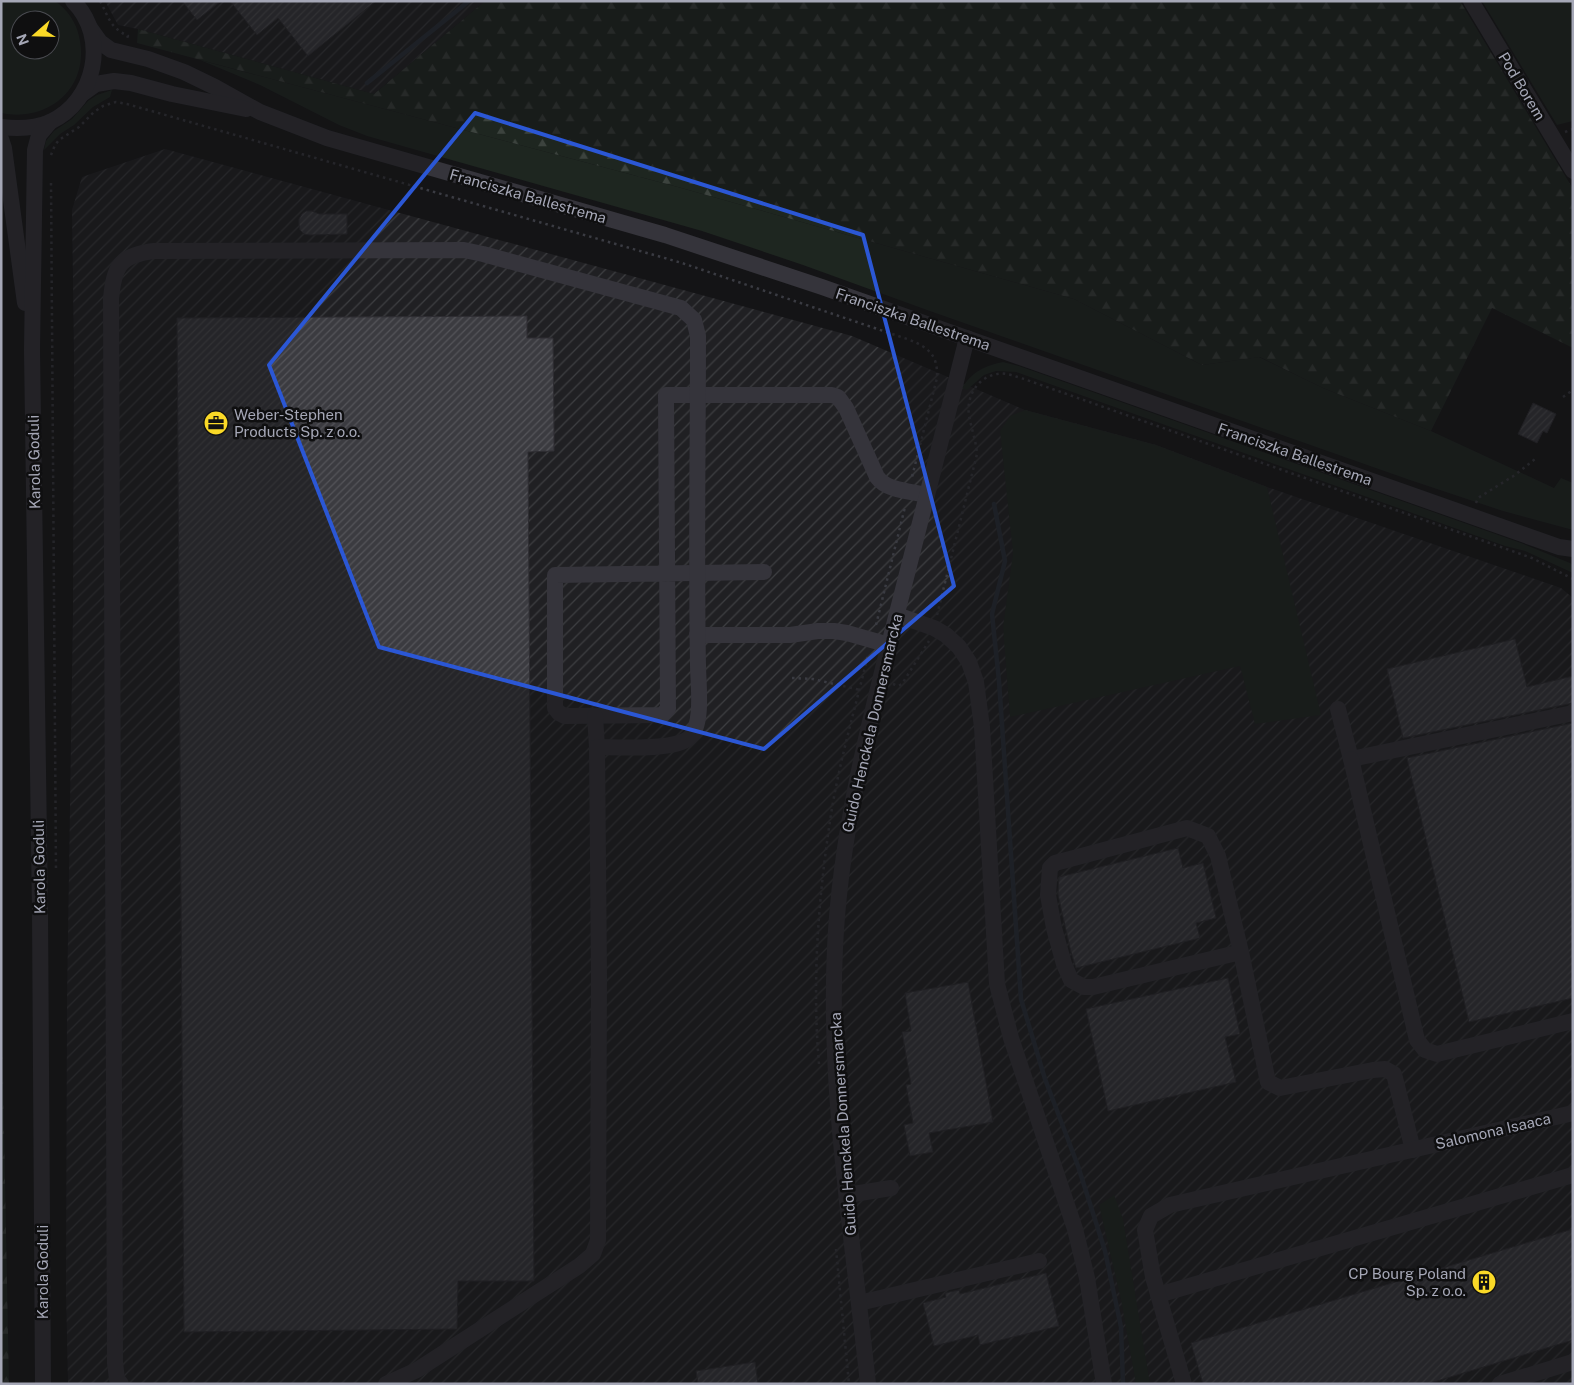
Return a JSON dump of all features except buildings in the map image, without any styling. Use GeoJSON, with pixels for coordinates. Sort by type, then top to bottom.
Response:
{"type":"FeatureCollection","features":[{"type":"Feature","properties":{"kind":"street"},"geometry":{"type":"LineString","coordinates":[[1,126],[17,128],[34,127],[50,122],[62,115],[81,96],[89,80],[93,63],[94,45],[90,28],[74,1]]}},
{"type":"Feature","properties":{"kind":"street","name":"Pod Borem"},"geometry":{"type":"LineString","coordinates":[[1470,1],[1573,171]]}},
{"type":"Feature","properties":{"kind":"street","name":"Franciszka Ballestrema"},"geometry":{"type":"LineString","coordinates":[[90,28],[100,42],[111,50],[148,59],[184,72],[260,112]]}},
{"type":"Feature","properties":{"kind":"street","name":"Franciszka Ballestrema"},"geometry":{"type":"LineString","coordinates":[[81,96],[96,84],[114,81],[131,83],[172,94],[260,112],[344,143],[705,248],[822,287],[1568,551]]}},
{"type":"Feature","properties":{"kind":"street","name":"Karola Goduli"},"geometry":{"type":"LineString","coordinates":[[43,1384],[40,910],[32,350],[35,150],[39,135],[50,122]]}},
{"type":"Feature","properties":{"kind":"street","name":"Karola Goduli"},"geometry":{"type":"LineString","coordinates":[[1,140],[4,148],[15,239],[32,350]]}},
{"type":"Feature","properties":{"kind":"street"},"geometry":{"type":"LineString","coordinates":[[120,1384],[117,1380],[115,1363],[111,319],[113,282],[118,267],[128,256],[154,251],[464,250],[681,308],[694,320],[698,336],[699,716],[695,730],[690,738],[680,744],[596,748]]}},
{"type":"Feature","properties":{"kind":"street","name":"Guido Henckela Donnersmarcka"},"geometry":{"type":"LineString","coordinates":[[868,1384],[847,1195],[834,1042],[834,965],[843,856],[857,778],[967,338]]}},
{"type":"Feature","properties":{"kind":"street"},"geometry":{"type":"LineString","coordinates":[[764,572],[667,573],[555,575],[555,708],[558,713],[565,716],[662,715],[668,709],[667,573],[666,395],[827,394],[838,397],[846,408],[880,482],[892,488],[927,495]]}},
{"type":"Feature","properties":{"kind":"street"},"geometry":{"type":"LineString","coordinates":[[897,615],[934,628],[946,635],[959,647],[969,662],[976,682],[982,727],[997,984],[1012,1038],[1075,1229],[1086,1278],[1104,1384]]}},
{"type":"Feature","properties":{"kind":"street"},"geometry":{"type":"LineString","coordinates":[[698,635],[790,635],[834,631],[864,637],[889,645]]}},
{"type":"Feature","properties":{"kind":"street"},"geometry":{"type":"LineString","coordinates":[[1338,709],[1417,1040],[1425,1050],[1437,1054],[1573,1021]]}},
{"type":"Feature","properties":{"kind":"street"},"geometry":{"type":"LineString","coordinates":[[1351,759],[1573,713]]}},
{"type":"Feature","properties":{"kind":"street"},"geometry":{"type":"LineString","coordinates":[[386,1384],[417,1370],[579,1266],[593,1254],[598,1240],[599,976],[595,716]]}},
{"type":"Feature","properties":{"kind":"street"},"geometry":{"type":"LineString","coordinates":[[1241,952],[1093,987],[1084,987],[1071,980],[1064,964],[1054,928],[1048,895],[1050,868],[1055,863],[1187,828],[1208,836],[1218,856],[1241,952],[1268,1082],[1280,1088],[1385,1069],[1394,1074],[1413,1150]]}},
{"type":"Feature","properties":{"kind":"street","name":"Salomona Isaaca"},"geometry":{"type":"LineString","coordinates":[[1184,1384],[1153,1278],[1145,1230],[1151,1216],[1170,1205],[1573,1113]]}},
{"type":"Feature","properties":{"kind":"street"},"geometry":{"type":"LineString","coordinates":[[1158,1295],[1573,1175]]}},
{"type":"Feature","properties":{"kind":"street"},"geometry":{"type":"LineString","coordinates":[[847,1195],[891,1188]]}},
{"type":"Feature","properties":{"kind":"street"},"geometry":{"type":"LineString","coordinates":[[859,1303],[1039,1261]]}},
{"type":"Feature","properties":{"kind":"street"},"geometry":{"type":"LineString","coordinates":[[1500,1384],[1573,1362]]}},
{"type":"Feature","properties":{"kind":"path"},"geometry":{"type":"LineString","coordinates":[[100,1],[114,28],[128,36]]}},
{"type":"Feature","properties":{"kind":"path"},"geometry":{"type":"LineString","coordinates":[[51,156],[55,145],[79,127],[94,112],[103,106],[116,102],[128,104],[682,263],[910,340],[926,347],[938,368],[937,378]]}},
{"type":"Feature","properties":{"kind":"path"},"geometry":{"type":"LineString","coordinates":[[51,177],[56,879]]}},
{"type":"Feature","properties":{"kind":"path"},"geometry":{"type":"LineString","coordinates":[[936,620],[977,454],[969,414],[969,402],[973,390],[984,379],[999,373],[1024,379],[1532,558],[1573,579]]}},
{"type":"Feature","properties":{"kind":"path"},"geometry":{"type":"LineString","coordinates":[[1563,397],[1573,390]]}},
{"type":"Feature","properties":{"kind":"path"},"geometry":{"type":"LineString","coordinates":[[1469,515],[1478,498],[1515,475],[1535,459]]}},
{"type":"Feature","properties":{"kind":"path"},"geometry":{"type":"LineString","coordinates":[[898,686],[902,684],[927,646],[932,634]]}},
{"type":"Feature","properties":{"kind":"path"},"geometry":{"type":"LineString","coordinates":[[792,678],[813,679],[860,690]]}},
{"type":"Feature","properties":{"kind":"highlighted area"},"geometry":{"type":"Polygon","coordinates":[[[475,113],[863,235],[954,586],[764,749],[379,647],[269,365],[475,113]]]}},
{"type":"Feature","properties":{"kind":"shaded area"},"geometry":{"type":"Polygon","coordinates":[[[105,1],[485,1],[374,94],[118,25],[105,1]]]}},
{"type":"Feature","properties":{"kind":"shaded area"},"geometry":{"type":"Polygon","coordinates":[[[165,149],[852,336],[1025,410],[1156,445],[1267,487],[1561,588],[1573,598],[1573,1384],[68,1384],[66,1292],[67,1000],[73,612],[74,357],[72,210],[82,177],[165,149]]]}},
{"type":"Feature","properties":{"kind":"green space"},"geometry":{"type":"Polygon","coordinates":[[[1,1],[55,1],[70,16],[76,26],[81,54],[79,71],[73,85],[63,97],[50,106],[36,112],[19,115],[1,113],[1,1]]]}},
{"type":"Feature","properties":{"kind":"green space"},"geometry":{"type":"Polygon","coordinates":[[[485,1],[1460,1],[1573,189],[1573,348],[1492,308],[1431,431],[1323,388],[1260,357],[1202,365],[1074,299],[678,187],[137,43],[138,29],[374,94],[485,1]]]}},
{"type":"Feature","properties":{"kind":"green space"},"geometry":{"type":"Polygon","coordinates":[[[1482,1],[1573,1],[1573,121],[1557,125],[1482,1]]]}},
{"type":"Feature","properties":{"kind":"green space"},"geometry":{"type":"Polygon","coordinates":[[[200,60],[678,187],[1074,299],[1202,365],[1259,357],[1323,388],[1431,431],[1554,488],[1561,478],[1573,483],[1573,530],[1503,511],[1407,479],[702,231],[367,136],[339,125],[260,85],[200,60]]]}},
{"type":"Feature","properties":{"kind":"green space"},"geometry":{"type":"Polygon","coordinates":[[[112,90],[110,97],[93,107],[44,150],[46,141],[54,131],[72,119],[88,101],[97,95],[112,90]]]}},
{"type":"Feature","properties":{"kind":"green space"},"geometry":{"type":"Polygon","coordinates":[[[1003,362],[1019,366],[1521,543],[1570,563],[1573,565],[1573,573],[1525,551],[1505,546],[1016,372],[996,371],[984,375],[967,390],[962,388],[979,371],[1003,362]]]}},
{"type":"Feature","properties":{"kind":"green space"},"geometry":{"type":"Polygon","coordinates":[[[1025,410],[1156,445],[1267,487],[1321,715],[1255,724],[1240,666],[1010,717],[1003,627],[1013,553],[1000,431],[1010,416],[1025,410]]]}},
{"type":"Feature","properties":{"kind":"green space"},"geometry":{"type":"Polygon","coordinates":[[[1,974],[9,1384],[1,1384],[1,974]]]}},
{"type":"Feature","properties":{"kind":"green space"},"geometry":{"type":"Polygon","coordinates":[[[1114,1195],[1123,1219],[1150,1384],[1136,1384],[1121,1300],[1099,1205],[1114,1195]]]}},
{"type":"Feature","properties":{"kind":"waterway"},"geometry":{"type":"LineString","coordinates":[[367,83],[469,1]]}},
{"type":"Feature","properties":{"kind":"waterway"},"geometry":{"type":"LineString","coordinates":[[994,504],[1005,561],[992,614],[999,681],[1021,999],[1045,1079],[1078,1166],[1105,1251],[1121,1327],[1123,1384]]}},
{"type":"Feature","properties":{"kind":"place","name":"Weber-Stephen Products Sp. z o.o."},"geometry":{"type":"Point","coordinates":[216,423]}},
{"type":"Feature","properties":{"kind":"place","name":"CP Bourg Poland Sp. z o.o."},"geometry":{"type":"Point","coordinates":[1484,1282]}}]}
